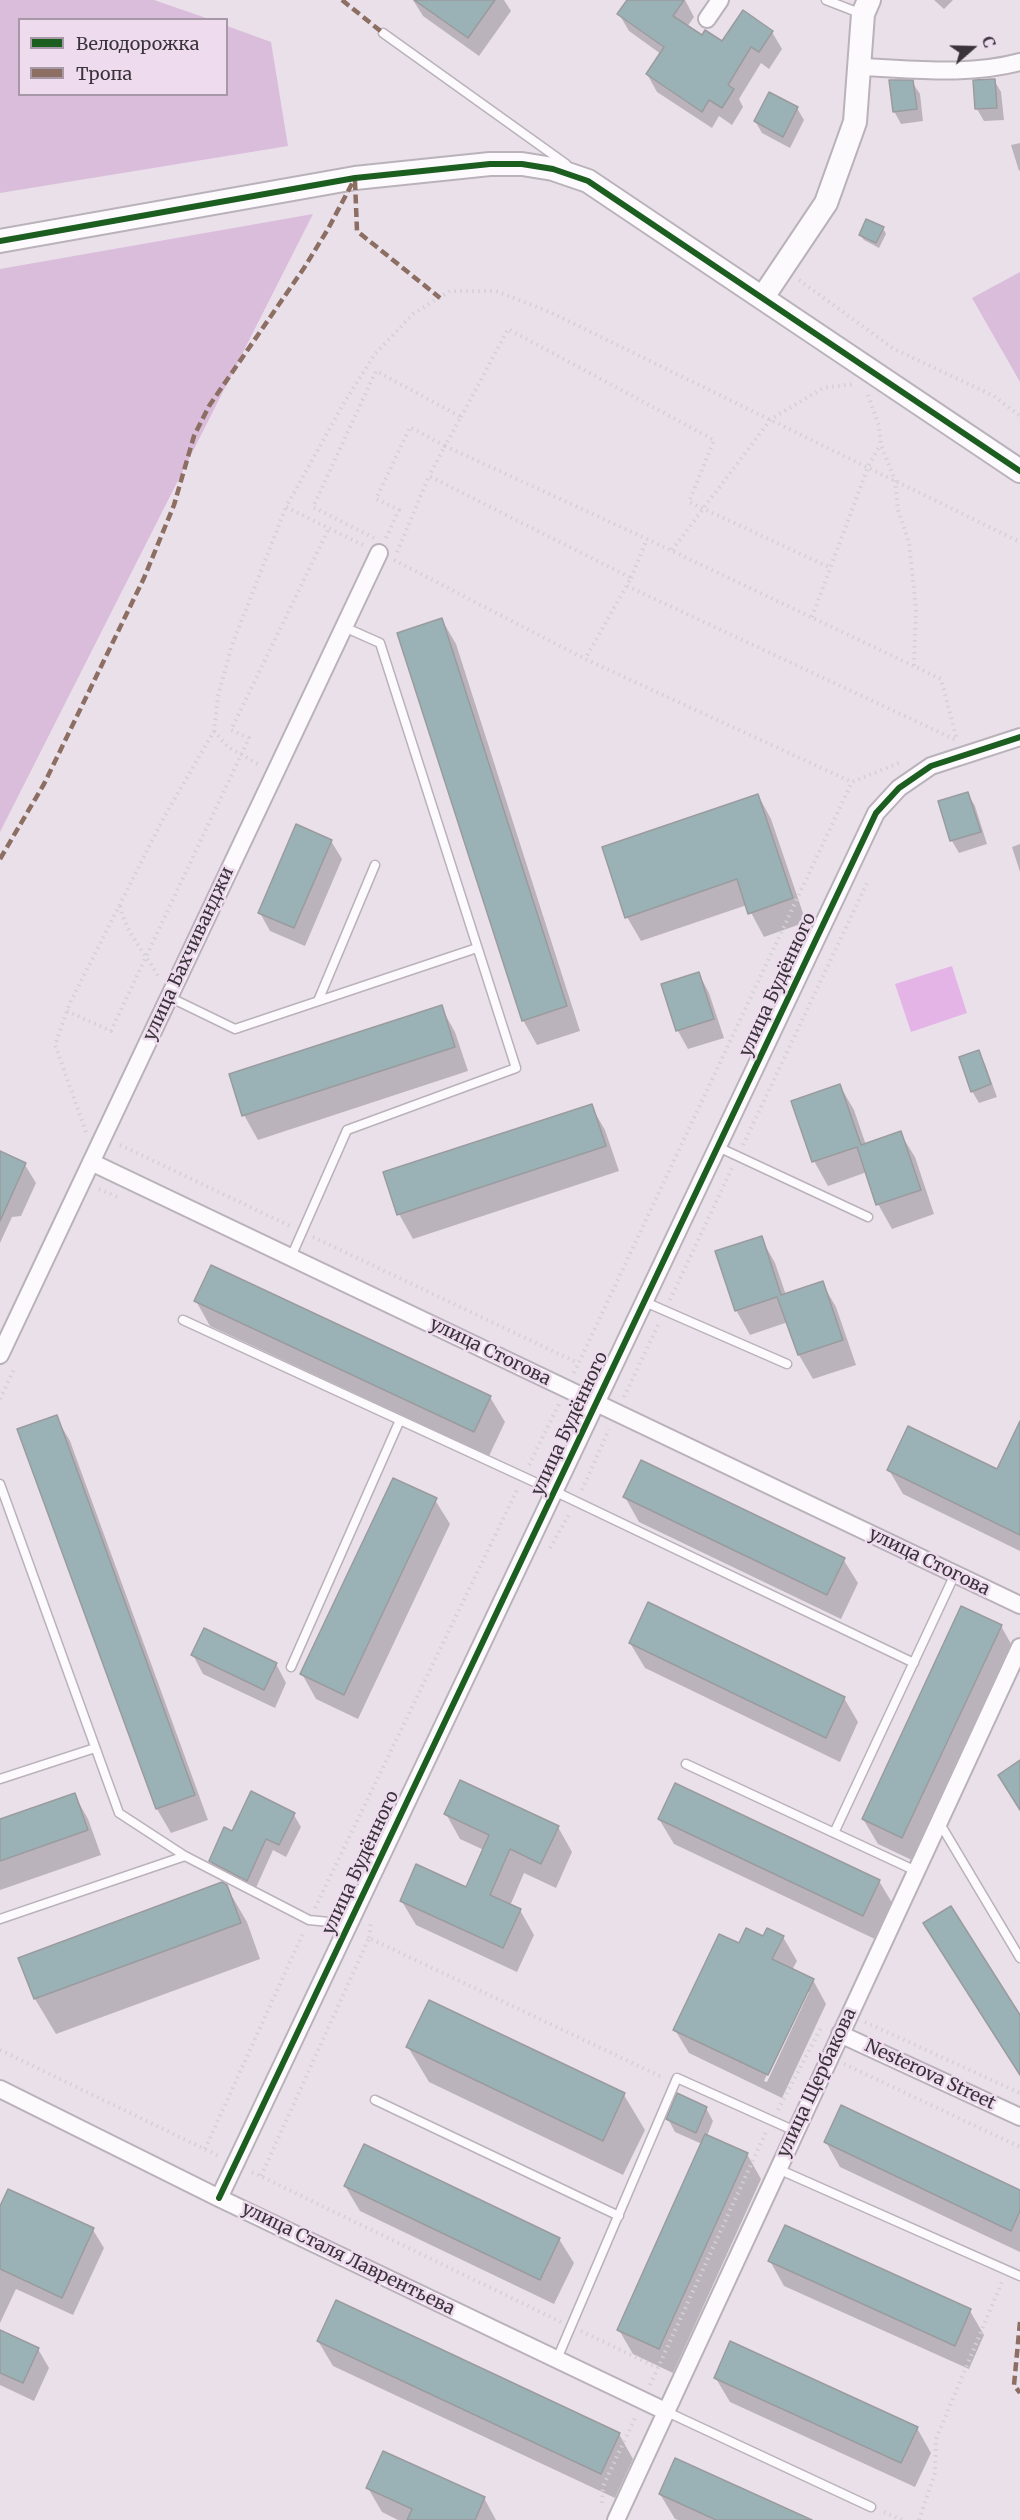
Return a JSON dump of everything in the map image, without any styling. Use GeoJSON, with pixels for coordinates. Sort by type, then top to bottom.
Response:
{"type":"FeatureCollection","features":[{"type":"Feature","properties":{"kind":"street"},"geometry":{"type":"LineString","coordinates":[[707,19],[720,0]]}},
{"type":"Feature","properties":{"kind":"street"},"geometry":{"type":"LineString","coordinates":[[763,297],[826,203],[855,122],[866,7]]}},
{"type":"Feature","properties":{"kind":"street"},"geometry":{"type":"LineString","coordinates":[[861,67],[962,71],[1001,67],[1020,62]]}},
{"type":"Feature","properties":{"kind":"street"},"geometry":{"type":"LineString","coordinates":[[0,241],[355,178],[490,164],[522,164],[553,169],[588,180],[1020,471]]}},
{"type":"Feature","properties":{"kind":"street","name":"улица Бахчиванджи"},"geometry":{"type":"LineString","coordinates":[[0,1355],[344,627],[386,556]]}},
{"type":"Feature","properties":{"kind":"street","name":"улица Будённого"},"geometry":{"type":"LineString","coordinates":[[219,2198],[876,813],[899,788],[960,747],[1020,736]]}},
{"type":"Feature","properties":{"kind":"street","name":"улица Стогова"},"geometry":{"type":"LineString","coordinates":[[92,1158],[291,1257],[1020,1605]]}},
{"type":"Feature","properties":{"kind":"street","name":"улица Щербакова"},"geometry":{"type":"LineString","coordinates":[[616,2520],[849,2014],[1018,1659]]}},
{"type":"Feature","properties":{"kind":"street","name":"Nesterova Street"},"geometry":{"type":"LineString","coordinates":[[840,2034],[1020,2117]]}},
{"type":"Feature","properties":{"kind":"street","name":"улица Сталя Лаврентьева"},"geometry":{"type":"LineString","coordinates":[[0,2089],[219,2198],[665,2411]]}},
{"type":"Feature","properties":{"kind":"lane"},"geometry":{"type":"LineString","coordinates":[[826,0],[866,7]]}},
{"type":"Feature","properties":{"kind":"lane"},"geometry":{"type":"LineString","coordinates":[[383,33],[588,180]]}},
{"type":"Feature","properties":{"kind":"lane"},"geometry":{"type":"LineString","coordinates":[[291,1257],[347,1130],[516,1068],[380,643],[344,627]]}},
{"type":"Feature","properties":{"kind":"lane"},"geometry":{"type":"LineString","coordinates":[[318,1001],[375,865]]}},
{"type":"Feature","properties":{"kind":"lane"},"geometry":{"type":"LineString","coordinates":[[169,997],[235,1029],[477,948]]}},
{"type":"Feature","properties":{"kind":"lane"},"geometry":{"type":"LineString","coordinates":[[718,1147],[868,1217]]}},
{"type":"Feature","properties":{"kind":"lane"},"geometry":{"type":"LineString","coordinates":[[645,1302],[787,1364]]}},
{"type":"Feature","properties":{"kind":"lane"},"geometry":{"type":"LineString","coordinates":[[183,1320],[554,1491],[914,1663]]}},
{"type":"Feature","properties":{"kind":"lane"},"geometry":{"type":"LineString","coordinates":[[291,1667],[400,1420]]}},
{"type":"Feature","properties":{"kind":"lane"},"geometry":{"type":"LineString","coordinates":[[0,1484],[119,1813],[185,1856],[309,1920],[349,1924]]}},
{"type":"Feature","properties":{"kind":"lane"},"geometry":{"type":"LineString","coordinates":[[834,1833],[955,1574]]}},
{"type":"Feature","properties":{"kind":"lane"},"geometry":{"type":"LineString","coordinates":[[0,1779],[95,1748]]}},
{"type":"Feature","properties":{"kind":"lane"},"geometry":{"type":"LineString","coordinates":[[686,1764],[916,1871]]}},
{"type":"Feature","properties":{"kind":"lane"},"geometry":{"type":"LineString","coordinates":[[939,1822],[1020,1958]]}},
{"type":"Feature","properties":{"kind":"lane"},"geometry":{"type":"LineString","coordinates":[[0,1919],[185,1856]]}},
{"type":"Feature","properties":{"kind":"lane"},"geometry":{"type":"LineString","coordinates":[[557,2359],[677,2078],[795,2131]]}},
{"type":"Feature","properties":{"kind":"lane"},"geometry":{"type":"LineString","coordinates":[[375,2100],[619,2216]]}},
{"type":"Feature","properties":{"kind":"lane"},"geometry":{"type":"LineString","coordinates":[[778,2169],[1020,2276]]}},
{"type":"Feature","properties":{"kind":"lane"},"geometry":{"type":"LineString","coordinates":[[665,2411],[871,2507]]}},
{"type":"Feature","properties":{"kind":"path"},"geometry":{"type":"LineString","coordinates":[[784,268],[894,349],[994,396],[1020,416]]}},
{"type":"Feature","properties":{"kind":"path"},"geometry":{"type":"LineString","coordinates":[[92,1158],[55,1046],[67,1011],[164,817],[214,731],[218,696],[232,645],[286,507],[345,401],[375,354],[413,314],[450,291],[496,291],[552,313],[1020,542]]}},
{"type":"Feature","properties":{"kind":"path"},"geometry":{"type":"LineString","coordinates":[[386,556],[508,329],[714,440],[689,502],[831,568]]}},
{"type":"Feature","properties":{"kind":"path"},"geometry":{"type":"LineString","coordinates":[[461,417],[376,371],[313,507],[384,543],[399,510],[376,499],[410,427],[941,679],[960,747]]}},
{"type":"Feature","properties":{"kind":"path"},"geometry":{"type":"LineString","coordinates":[[672,550],[771,419],[823,388],[840,384],[864,384],[879,426],[881,445],[895,480],[898,510],[909,543],[916,609],[914,666]]}},
{"type":"Feature","properties":{"kind":"path"},"geometry":{"type":"LineString","coordinates":[[812,617],[868,466],[881,445]]}},
{"type":"Feature","properties":{"kind":"path"},"geometry":{"type":"LineString","coordinates":[[429,476],[631,578]]}},
{"type":"Feature","properties":{"kind":"path"},"geometry":{"type":"LineString","coordinates":[[286,507],[585,659],[852,782]]}},
{"type":"Feature","properties":{"kind":"path"},"geometry":{"type":"LineString","coordinates":[[67,1011],[111,1031],[249,738],[231,730],[329,528]]}},
{"type":"Feature","properties":{"kind":"path"},"geometry":{"type":"LineString","coordinates":[[585,659],[627,586],[647,538]]}},
{"type":"Feature","properties":{"kind":"path"},"geometry":{"type":"LineString","coordinates":[[627,586],[960,747]]}},
{"type":"Feature","properties":{"kind":"path"},"geometry":{"type":"LineString","coordinates":[[214,731],[228,747],[274,774]]}},
{"type":"Feature","properties":{"kind":"path"},"geometry":{"type":"LineString","coordinates":[[120,906],[131,936],[147,955],[169,997]]}},
{"type":"Feature","properties":{"kind":"path"},"geometry":{"type":"LineString","coordinates":[[120,1145],[578,1363]]}},
{"type":"Feature","properties":{"kind":"path"},"geometry":{"type":"LineString","coordinates":[[261,2176],[369,1938],[675,2083]]}},
{"type":"Feature","properties":{"kind":"path"},"geometry":{"type":"LineString","coordinates":[[849,2014],[1020,2093]]}},
{"type":"Feature","properties":{"kind":"path"},"geometry":{"type":"LineString","coordinates":[[0,2050],[658,2368]]}},
{"type":"Feature","properties":{"kind":"path"},"geometry":{"type":"LineString","coordinates":[[830,2057],[1020,2146]]}},
{"type":"Feature","properties":{"kind":"path"},"geometry":{"type":"LineString","coordinates":[[602,2508],[603,2486],[766,2132]]}},
{"type":"Feature","properties":{"kind":"path"},"geometry":{"type":"LineString","coordinates":[[919,2520],[935,2473],[936,2439],[1007,2271]]}},
{"type":"Feature","properties":{"kind":"path"},"geometry":{"type":"LineString","coordinates":[[871,2507],[902,2520]]}},
{"type":"Feature","properties":{"kind":"shaded area"},"geometry":{"type":"Polygon","coordinates":[[[0,0],[154,0],[206,18],[18,18],[18,96],[228,96],[228,26],[271,42],[288,146],[0,193],[0,0]]]}},
{"type":"Feature","properties":{"kind":"shaded area"},"geometry":{"type":"Polygon","coordinates":[[[313,214],[0,832],[0,269],[313,214]]]}},
{"type":"Feature","properties":{"kind":"shaded area"},"geometry":{"type":"Polygon","coordinates":[[[1020,272],[1020,382],[972,298],[1020,272]]]}},
{"type":"Feature","properties":{"kind":"shaded area"},"geometry":{"type":"Polygon","coordinates":[[[952,966],[967,1013],[911,1032],[895,984],[952,966]]]}},
{"type":"Feature","properties":{"kind":"building"},"geometry":{"type":"Polygon","coordinates":[[[414,0],[495,0],[468,38],[414,0]]]}},
{"type":"Feature","properties":{"kind":"building"},"geometry":{"type":"Polygon","coordinates":[[[627,0],[684,0],[673,16],[702,35],[705,30],[722,41],[743,10],[773,31],[759,52],[751,47],[728,85],[734,89],[722,108],[709,100],[702,112],[646,74],[664,47],[617,14],[627,0]]]}},
{"type":"Feature","properties":{"kind":"building"},"geometry":{"type":"Polygon","coordinates":[[[995,79],[997,108],[975,109],[973,80],[995,79]]]}},
{"type":"Feature","properties":{"kind":"building"},"geometry":{"type":"Polygon","coordinates":[[[889,80],[913,80],[917,109],[893,112],[889,80]]]}},
{"type":"Feature","properties":{"kind":"building"},"geometry":{"type":"Polygon","coordinates":[[[769,92],[798,107],[783,137],[754,121],[769,92]]]}},
{"type":"Feature","properties":{"kind":"building"},"geometry":{"type":"Polygon","coordinates":[[[866,219],[884,227],[876,243],[859,235],[866,219]]]}},
{"type":"Feature","properties":{"kind":"building"},"geometry":{"type":"Polygon","coordinates":[[[442,618],[567,1006],[522,1021],[397,633],[442,618]]]}},
{"type":"Feature","properties":{"kind":"building"},"geometry":{"type":"Polygon","coordinates":[[[968,792],[981,832],[950,841],[938,801],[968,792]]]}},
{"type":"Feature","properties":{"kind":"building"},"geometry":{"type":"Polygon","coordinates":[[[758,794],[793,898],[748,914],[737,879],[625,918],[602,847],[758,794]]]}},
{"type":"Feature","properties":{"kind":"building"},"geometry":{"type":"Polygon","coordinates":[[[296,824],[332,840],[294,928],[258,913],[296,824]]]}},
{"type":"Feature","properties":{"kind":"building"},"geometry":{"type":"Polygon","coordinates":[[[699,972],[714,1019],[676,1031],[661,984],[699,972]]]}},
{"type":"Feature","properties":{"kind":"building"},"geometry":{"type":"Polygon","coordinates":[[[442,1005],[455,1047],[242,1116],[229,1074],[442,1005]]]}},
{"type":"Feature","properties":{"kind":"building"},"geometry":{"type":"Polygon","coordinates":[[[979,1050],[991,1084],[971,1092],[959,1057],[979,1050]]]}},
{"type":"Feature","properties":{"kind":"building"},"geometry":{"type":"Polygon","coordinates":[[[840,1084],[861,1145],[901,1131],[921,1190],[876,1205],[857,1147],[812,1162],[791,1101],[840,1084]]]}},
{"type":"Feature","properties":{"kind":"building"},"geometry":{"type":"Polygon","coordinates":[[[592,1104],[606,1146],[397,1215],[383,1172],[592,1104]]]}},
{"type":"Feature","properties":{"kind":"building"},"geometry":{"type":"Polygon","coordinates":[[[0,1151],[26,1163],[0,1221],[0,1151]]]}},
{"type":"Feature","properties":{"kind":"building"},"geometry":{"type":"Polygon","coordinates":[[[762,1236],[781,1295],[823,1281],[843,1340],[798,1355],[777,1297],[735,1311],[715,1251],[762,1236]]]}},
{"type":"Feature","properties":{"kind":"building"},"geometry":{"type":"Polygon","coordinates":[[[211,1265],[491,1396],[474,1432],[194,1301],[211,1265]]]}},
{"type":"Feature","properties":{"kind":"building"},"geometry":{"type":"Polygon","coordinates":[[[57,1415],[195,1795],[156,1809],[17,1429],[57,1415]]]}},
{"type":"Feature","properties":{"kind":"building"},"geometry":{"type":"Polygon","coordinates":[[[1020,1421],[1020,1535],[887,1470],[908,1426],[997,1469],[1020,1421]]]}},
{"type":"Feature","properties":{"kind":"building"},"geometry":{"type":"Polygon","coordinates":[[[641,1460],[845,1558],[827,1595],[623,1497],[641,1460]]]}},
{"type":"Feature","properties":{"kind":"building"},"geometry":{"type":"Polygon","coordinates":[[[393,1478],[437,1498],[344,1695],[300,1674],[393,1478]]]}},
{"type":"Feature","properties":{"kind":"building"},"geometry":{"type":"Polygon","coordinates":[[[648,1602],[845,1697],[826,1738],[629,1643],[648,1602]]]}},
{"type":"Feature","properties":{"kind":"building"},"geometry":{"type":"Polygon","coordinates":[[[961,1606],[1002,1625],[902,1838],[862,1819],[961,1606]]]}},
{"type":"Feature","properties":{"kind":"building"},"geometry":{"type":"Polygon","coordinates":[[[204,1628],[277,1663],[264,1690],[191,1655],[204,1628]]]}},
{"type":"Feature","properties":{"kind":"building"},"geometry":{"type":"Polygon","coordinates":[[[1020,1760],[1020,1810],[998,1775],[1020,1760]]]}},
{"type":"Feature","properties":{"kind":"building"},"geometry":{"type":"Polygon","coordinates":[[[460,1780],[559,1826],[541,1864],[510,1849],[490,1895],[521,1909],[503,1948],[400,1901],[416,1864],[466,1887],[489,1835],[444,1814],[460,1780]]]}},
{"type":"Feature","properties":{"kind":"building"},"geometry":{"type":"Polygon","coordinates":[[[675,1783],[880,1880],[863,1916],[658,1819],[675,1783]]]}},
{"type":"Feature","properties":{"kind":"building"},"geometry":{"type":"Polygon","coordinates":[[[251,1791],[295,1813],[279,1845],[266,1839],[247,1881],[209,1861],[224,1827],[232,1831],[251,1791]]]}},
{"type":"Feature","properties":{"kind":"building"},"geometry":{"type":"Polygon","coordinates":[[[75,1793],[88,1830],[0,1861],[0,1819],[75,1793]]]}},
{"type":"Feature","properties":{"kind":"building"},"geometry":{"type":"Polygon","coordinates":[[[222,1882],[227,1885],[241,1923],[34,1999],[18,1958],[222,1882]]]}},
{"type":"Feature","properties":{"kind":"building"},"geometry":{"type":"Polygon","coordinates":[[[951,1906],[1020,2015],[1020,2075],[923,1923],[951,1906]]]}},
{"type":"Feature","properties":{"kind":"building"},"geometry":{"type":"Polygon","coordinates":[[[746,1928],[763,1936],[767,1928],[784,1936],[772,1959],[814,1979],[768,2075],[673,2030],[719,1934],[739,1943],[746,1928]]]}},
{"type":"Feature","properties":{"kind":"building"},"geometry":{"type":"Polygon","coordinates":[[[429,2000],[625,2093],[603,2141],[406,2047],[429,2000]]]}},
{"type":"Feature","properties":{"kind":"building"},"geometry":{"type":"Polygon","coordinates":[[[677,2093],[707,2107],[696,2133],[666,2119],[677,2093]]]}},
{"type":"Feature","properties":{"kind":"building"},"geometry":{"type":"Polygon","coordinates":[[[841,2105],[1020,2190],[1020,2211],[1011,2231],[824,2142],[841,2105]]]}},
{"type":"Feature","properties":{"kind":"building"},"geometry":{"type":"Polygon","coordinates":[[[705,2134],[748,2153],[659,2349],[617,2330],[705,2134]]]}},
{"type":"Feature","properties":{"kind":"building"},"geometry":{"type":"Polygon","coordinates":[[[364,2144],[560,2238],[540,2280],[344,2186],[364,2144]]]}},
{"type":"Feature","properties":{"kind":"building"},"geometry":{"type":"Polygon","coordinates":[[[8,2189],[94,2228],[62,2298],[0,2269],[0,2206],[8,2189]]]}},
{"type":"Feature","properties":{"kind":"building"},"geometry":{"type":"Polygon","coordinates":[[[785,2225],[971,2309],[955,2346],[768,2261],[785,2225]]]}},
{"type":"Feature","properties":{"kind":"building"},"geometry":{"type":"Polygon","coordinates":[[[336,2300],[620,2433],[601,2474],[317,2341],[336,2300]]]}},
{"type":"Feature","properties":{"kind":"building"},"geometry":{"type":"Polygon","coordinates":[[[0,2330],[39,2348],[23,2383],[0,2373],[0,2330]]]}},
{"type":"Feature","properties":{"kind":"building"},"geometry":{"type":"Polygon","coordinates":[[[730,2341],[918,2427],[901,2463],[714,2378],[730,2341]]]}},
{"type":"Feature","properties":{"kind":"building"},"geometry":{"type":"Polygon","coordinates":[[[383,2451],[485,2497],[475,2520],[407,2520],[412,2509],[366,2488],[383,2451]]]}},
{"type":"Feature","properties":{"kind":"building"},"geometry":{"type":"Polygon","coordinates":[[[675,2458],[812,2520],[716,2520],[659,2494],[675,2458]]]}},
{"type":"Feature","properties":{"kind":"marked path"},"geometry":{"type":"LineString","coordinates":[[342,0],[383,33]]}},
{"type":"Feature","properties":{"kind":"marked path"},"geometry":{"type":"LineString","coordinates":[[0,859],[44,784],[144,578],[174,505],[194,436],[209,406],[304,268],[355,178]]}},
{"type":"Feature","properties":{"kind":"marked path"},"geometry":{"type":"LineString","coordinates":[[355,181],[357,231],[440,298]]}},
{"type":"Feature","properties":{"kind":"marked path"},"geometry":{"type":"LineString","coordinates":[[1020,2322],[1014,2385],[1020,2393]]}},
{"type":"Feature","properties":{"kind":"cycle path"},"geometry":{"type":"LineString","coordinates":[[0,241],[355,178],[490,164],[522,164],[553,169],[588,181],[1020,471]]}},
{"type":"Feature","properties":{"kind":"cycle path"},"geometry":{"type":"LineString","coordinates":[[219,2198],[876,813],[899,788],[931,766],[1020,737]]}}]}
